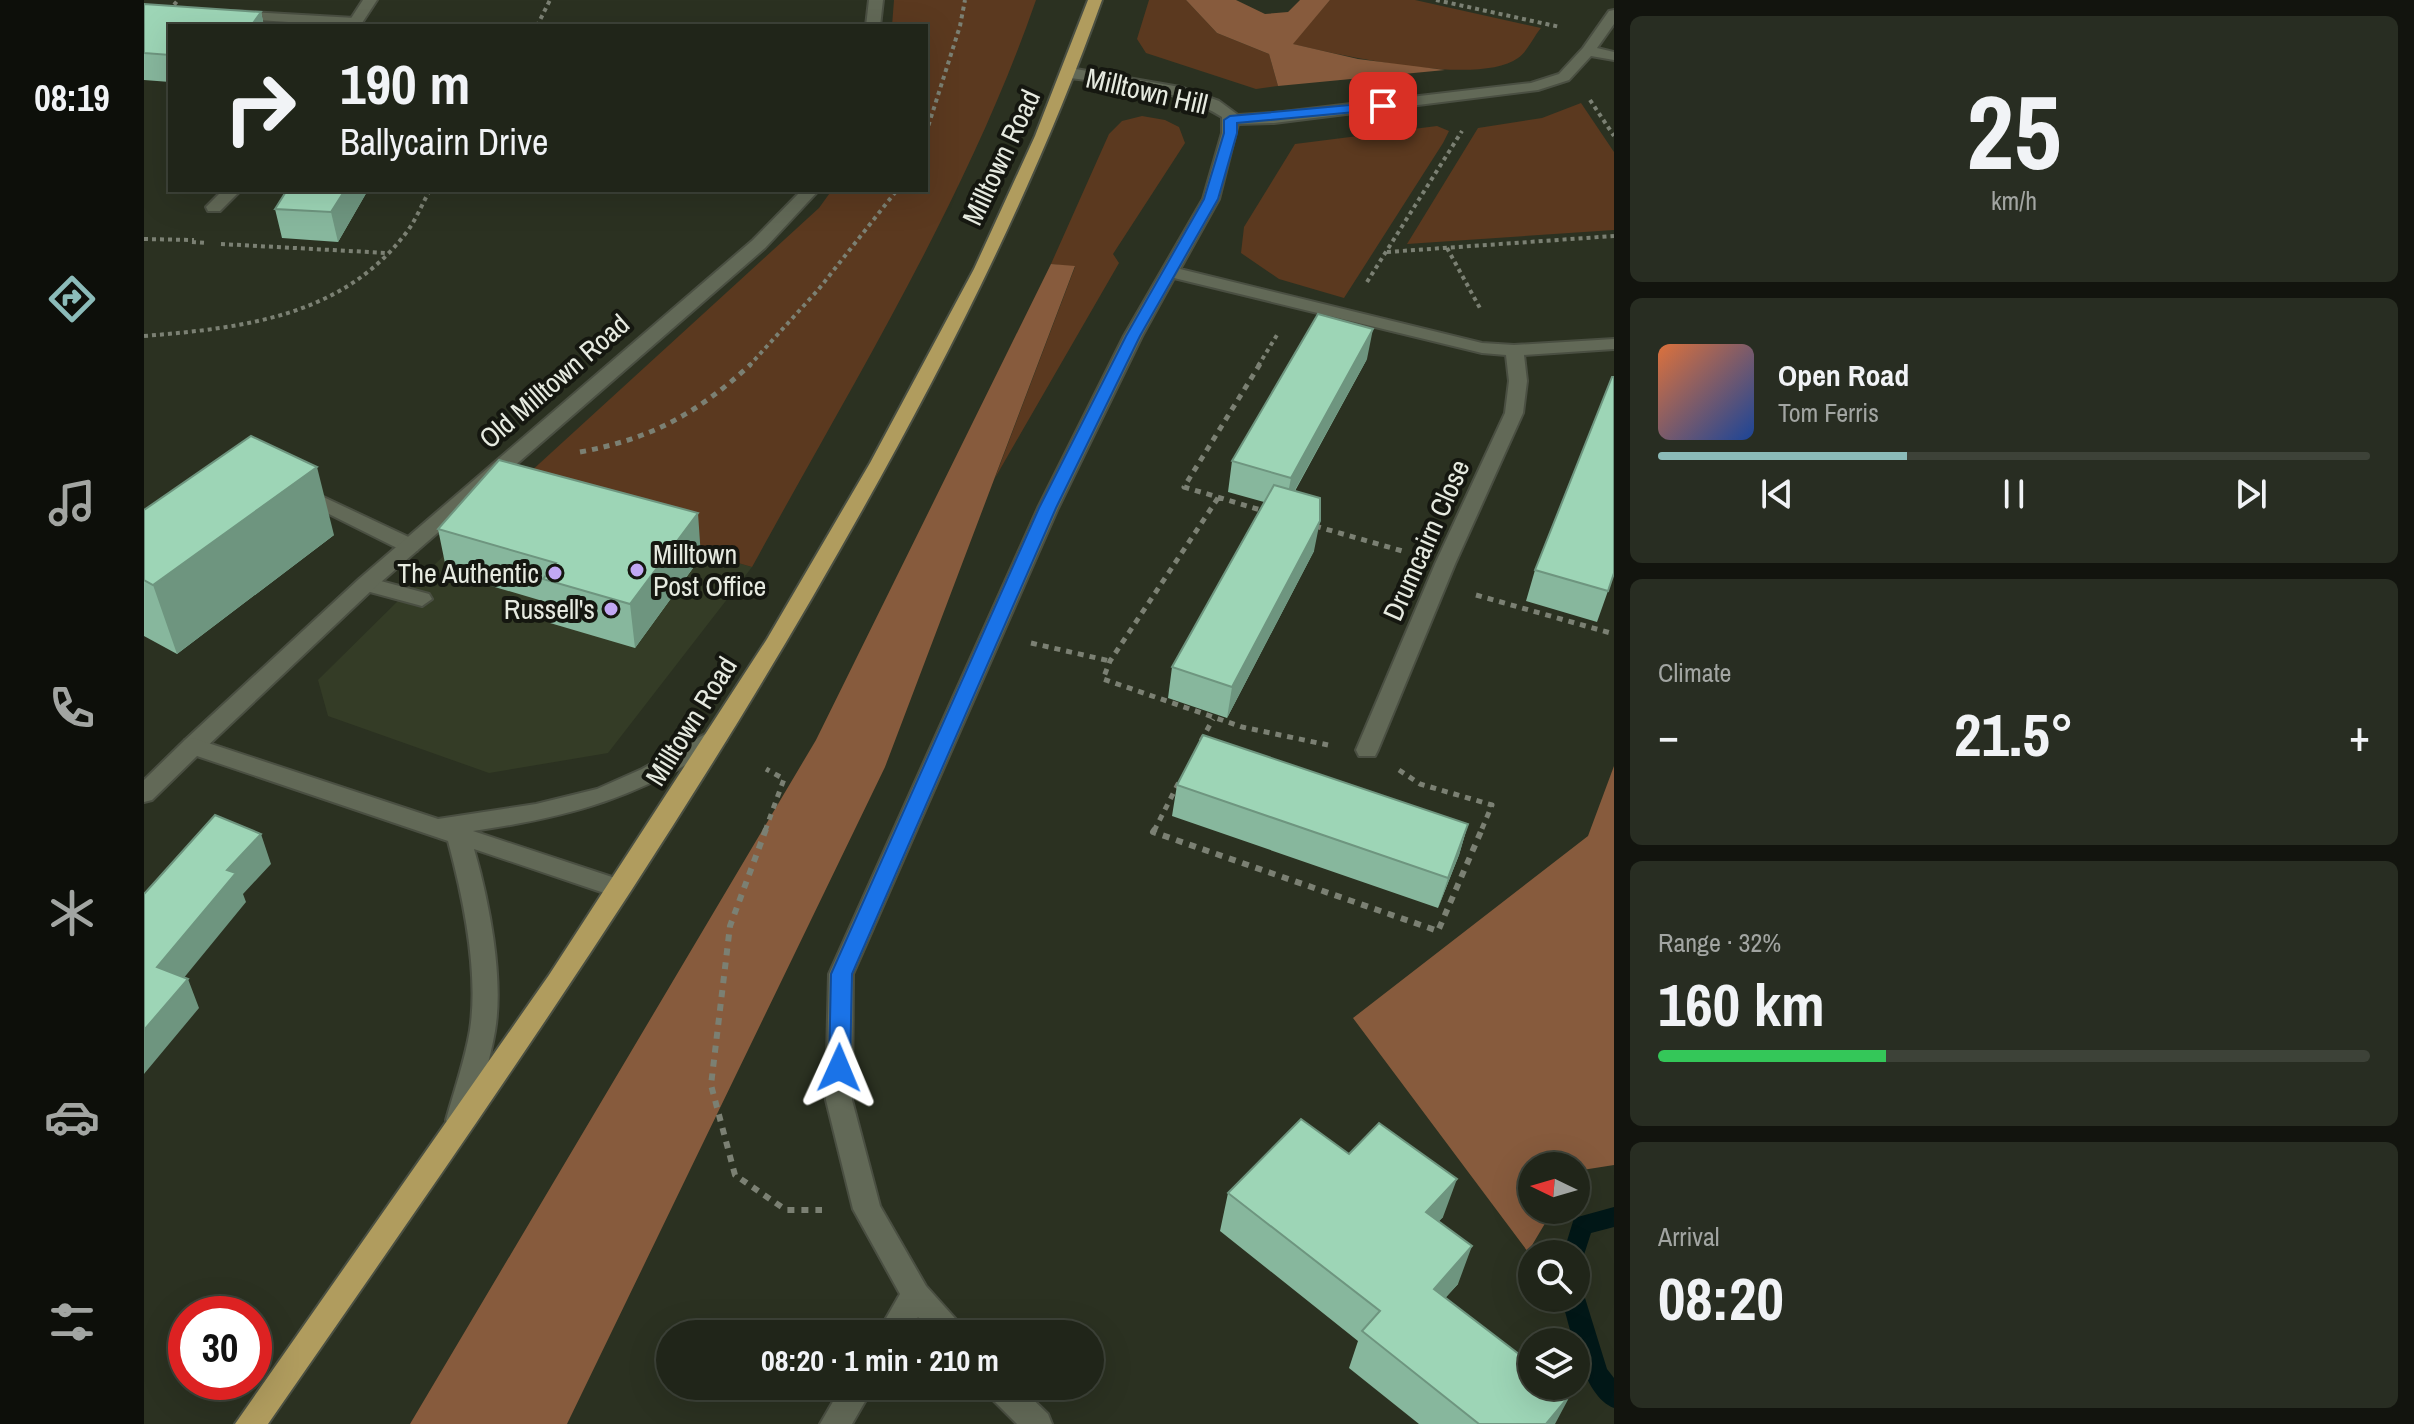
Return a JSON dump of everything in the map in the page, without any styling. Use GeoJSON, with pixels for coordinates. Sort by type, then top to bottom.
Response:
{"type":"FeatureCollection","features":[{"type":"Feature","properties":{"kind":"highway","name":"Milltown Road"},"geometry":{"type":"LineString","coordinates":[[250,1424],[456,1133],[619,889],[782,634],[893,441],[975,284],[1070,73],[1095,0]]}},
{"type":"Feature","properties":{"kind":"street"},"geometry":{"type":"LineString","coordinates":[[173,6],[354,24],[370,0]]}},
{"type":"Feature","properties":{"kind":"street"},"geometry":{"type":"LineString","coordinates":[[873,24],[876,0]]}},
{"type":"Feature","properties":{"kind":"street"},"geometry":{"type":"LineString","coordinates":[[1230,120],[1274,118],[1517,91],[1564,77],[1588,51],[1614,14]]}},
{"type":"Feature","properties":{"kind":"street"},"geometry":{"type":"LineString","coordinates":[[1588,51],[1614,56]]}},
{"type":"Feature","properties":{"kind":"street","name":"Milltown Hill"},"geometry":{"type":"LineString","coordinates":[[938,1320],[916,1295],[867,1209],[839,1100],[841,974],[1048,508],[1133,336],[1211,199],[1230,133],[1230,115],[1216,104],[1167,90],[1070,73]]}},
{"type":"Feature","properties":{"kind":"street"},"geometry":{"type":"LineString","coordinates":[[214,207],[231,192]]}},
{"type":"Feature","properties":{"kind":"street","name":"Old Milltown Road"},"geometry":{"type":"LineString","coordinates":[[144,794],[366,584],[759,244],[809,192]]}},
{"type":"Feature","properties":{"kind":"street"},"geometry":{"type":"LineString","coordinates":[[1169,272],[1482,348],[1514,350],[1614,344]]}},
{"type":"Feature","properties":{"kind":"street","name":"Drumcairn Close"},"geometry":{"type":"LineString","coordinates":[[1367,750],[1436,584],[1514,413],[1518,381],[1514,350]]}},
{"type":"Feature","properties":{"kind":"street"},"geometry":{"type":"LineString","coordinates":[[281,483],[410,546]]}},
{"type":"Feature","properties":{"kind":"street"},"geometry":{"type":"LineString","coordinates":[[366,584],[422,599]]}},
{"type":"Feature","properties":{"kind":"street"},"geometry":{"type":"LineString","coordinates":[[447,831],[528,815],[623,788],[669,767],[718,735]]}},
{"type":"Feature","properties":{"kind":"street"},"geometry":{"type":"LineString","coordinates":[[193,746],[619,889]]}},
{"type":"Feature","properties":{"kind":"street"},"geometry":{"type":"LineString","coordinates":[[447,831],[474,892],[483,953],[483,1029],[456,1133]]}},
{"type":"Feature","properties":{"kind":"street"},"geometry":{"type":"LineString","coordinates":[[900,1320],[916,1295]]}},
{"type":"Feature","properties":{"kind":"street"},"geometry":{"type":"LineString","coordinates":[[835,1424],[850,1400]]}},
{"type":"Feature","properties":{"kind":"street"},"geometry":{"type":"LineString","coordinates":[[1013,1400],[1037,1424]]}},
{"type":"Feature","properties":{"kind":"path"},"geometry":{"type":"LineString","coordinates":[[538,24],[550,0]]}},
{"type":"Feature","properties":{"kind":"path"},"geometry":{"type":"LineString","coordinates":[[928,127],[960,26],[965,0]]}},
{"type":"Feature","properties":{"kind":"path"},"geometry":{"type":"LineString","coordinates":[[1436,0],[1598,36]]}},
{"type":"Feature","properties":{"kind":"path"},"geometry":{"type":"LineString","coordinates":[[1584,91],[1614,136]]}},
{"type":"Feature","properties":{"kind":"path"},"geometry":{"type":"LineString","coordinates":[[1345,316],[1470,118],[1468,97]]}},
{"type":"Feature","properties":{"kind":"path"},"geometry":{"type":"LineString","coordinates":[[144,336],[224,330],[280,319],[333,298],[375,267],[388,253],[405,233],[429,192]]}},
{"type":"Feature","properties":{"kind":"path"},"geometry":{"type":"LineString","coordinates":[[512,458],[610,449],[691,414],[766,350],[807,305],[895,192]]}},
{"type":"Feature","properties":{"kind":"path"},"geometry":{"type":"LineString","coordinates":[[192,242],[214,207]]}},
{"type":"Feature","properties":{"kind":"path"},"geometry":{"type":"LineString","coordinates":[[1386,252],[1614,236]]}},
{"type":"Feature","properties":{"kind":"path"},"geometry":{"type":"LineString","coordinates":[[144,239],[388,253]]}},
{"type":"Feature","properties":{"kind":"path"},"geometry":{"type":"LineString","coordinates":[[1447,248],[1494,333],[1514,350]]}},
{"type":"Feature","properties":{"kind":"path"},"geometry":{"type":"LineString","coordinates":[[1279,515],[1184,487],[1296,304]]}},
{"type":"Feature","properties":{"kind":"path"},"geometry":{"type":"LineString","coordinates":[[1186,769],[1153,832],[1438,931],[1492,805],[1420,784],[1367,750],[1296,742],[1213,719],[1103,679],[1110,661],[1218,498]]}},
{"type":"Feature","properties":{"kind":"path"},"geometry":{"type":"LineString","coordinates":[[1309,524],[1445,564]]}},
{"type":"Feature","properties":{"kind":"path"},"geometry":{"type":"LineString","coordinates":[[1436,584],[1614,634]]}},
{"type":"Feature","properties":{"kind":"path"},"geometry":{"type":"LineString","coordinates":[[991,634],[1110,661]]}},
{"type":"Feature","properties":{"kind":"path"},"geometry":{"type":"LineString","coordinates":[[1200,744],[1213,719]]}},
{"type":"Feature","properties":{"kind":"path"},"geometry":{"type":"LineString","coordinates":[[766,769],[784,779],[730,926],[711,1085],[735,1175],[786,1210],[867,1209]]}},
{"type":"Feature","properties":{"kind":"shaded area"},"geometry":{"type":"Polygon","coordinates":[[[894,0],[1036,0],[977,147],[942,218],[868,359],[752,567],[505,495],[819,208],[831,192],[928,192],[928,24],[892,24],[894,0]]]}},
{"type":"Feature","properties":{"kind":"shaded area"},"geometry":{"type":"Polygon","coordinates":[[[1149,0],[1186,0],[1217,33],[1269,54],[1278,86],[1256,89],[1146,53],[1137,39],[1149,0]]]}},
{"type":"Feature","properties":{"kind":"shaded area"},"geometry":{"type":"Polygon","coordinates":[[[1186,0],[1236,0],[1265,14],[1288,12],[1300,0],[1330,0],[1293,44],[1358,59],[1445,70],[1278,86],[1269,54],[1217,33],[1186,0]]]}},
{"type":"Feature","properties":{"kind":"shaded area"},"geometry":{"type":"Polygon","coordinates":[[[1330,0],[1415,0],[1541,28],[1518,58],[1499,66],[1473,70],[1408,66],[1292,44],[1330,0]]]}},
{"type":"Feature","properties":{"kind":"shaded area"},"geometry":{"type":"Polygon","coordinates":[[[1581,103],[1614,152],[1614,230],[1407,244],[1478,128],[1542,118],[1581,103]]]}},
{"type":"Feature","properties":{"kind":"shaded area"},"geometry":{"type":"Polygon","coordinates":[[[1142,116],[1165,120],[1179,127],[1185,143],[1113,254],[1119,263],[995,478],[1075,267],[1051,264],[1109,134],[1122,121],[1142,116]]]}},
{"type":"Feature","properties":{"kind":"shaded area"},"geometry":{"type":"Polygon","coordinates":[[[1437,126],[1449,131],[1443,143],[1344,298],[1279,279],[1241,253],[1244,227],[1295,144],[1437,126]]]}},
{"type":"Feature","properties":{"kind":"shaded area"},"geometry":{"type":"Polygon","coordinates":[[[1051,264],[1075,266],[885,767],[567,1424],[410,1424],[816,740],[1051,264]]]}},
{"type":"Feature","properties":{"kind":"shaded area"},"geometry":{"type":"Polygon","coordinates":[[[505,495],[752,567],[608,753],[489,773],[328,716],[318,680],[505,495]]]}},
{"type":"Feature","properties":{"kind":"shaded area"},"geometry":{"type":"Polygon","coordinates":[[[1614,766],[1614,1165],[1590,1169],[1590,1152],[1518,1152],[1518,1224],[1545,1224],[1535,1240],[1519,1240],[1353,1018],[1588,836],[1614,766]]]}},
{"type":"Feature","properties":{"kind":"building"},"geometry":{"type":"Polygon","coordinates":[[[144,4],[261,12],[252,24],[168,24],[168,55],[144,53],[144,4]]]}},
{"type":"Feature","properties":{"kind":"building"},"geometry":{"type":"Polygon","coordinates":[[[286,192],[344,192],[331,212],[275,209],[286,192]]]}},
{"type":"Feature","properties":{"kind":"building"},"geometry":{"type":"Polygon","coordinates":[[[1318,314],[1373,329],[1291,478],[1232,461],[1318,314]]]}},
{"type":"Feature","properties":{"kind":"building"},"geometry":{"type":"Polygon","coordinates":[[[1612,377],[1614,573],[1608,591],[1535,570],[1612,377]]]}},
{"type":"Feature","properties":{"kind":"building"},"geometry":{"type":"Polygon","coordinates":[[[251,436],[317,467],[153,585],[144,580],[144,510],[251,436]]]}},
{"type":"Feature","properties":{"kind":"building"},"geometry":{"type":"Polygon","coordinates":[[[499,460],[698,513],[630,604],[543,579],[556,563],[438,529],[499,460]]]}},
{"type":"Feature","properties":{"kind":"building"},"geometry":{"type":"Polygon","coordinates":[[[1274,485],[1320,498],[1320,521],[1232,687],[1172,667],[1274,485]]]}},
{"type":"Feature","properties":{"kind":"building"},"geometry":{"type":"Polygon","coordinates":[[[1203,735],[1468,824],[1448,878],[1177,785],[1203,735]]]}},
{"type":"Feature","properties":{"kind":"building"},"geometry":{"type":"Polygon","coordinates":[[[215,815],[261,834],[227,870],[236,873],[157,967],[188,979],[144,1030],[144,894],[215,815]]]}},
{"type":"Feature","properties":{"kind":"building"},"geometry":{"type":"Polygon","coordinates":[[[1301,1119],[1349,1154],[1379,1123],[1457,1179],[1426,1212],[1472,1246],[1434,1289],[1518,1353],[1518,1400],[1566,1400],[1546,1424],[1479,1424],[1362,1331],[1380,1311],[1228,1193],[1301,1119]]]}},
{"type":"Feature","properties":{"kind":"waterway"},"geometry":{"type":"LineString","coordinates":[[1578,1240],[1582,1225],[1614,1217]]}},
{"type":"Feature","properties":{"kind":"waterway"},"geometry":{"type":"LineString","coordinates":[[1577,1312],[1597,1375],[1614,1397]]}},
{"type":"Feature","properties":{"kind":"place","name":"Milltown Post Office"},"geometry":{"type":"Point","coordinates":[637,570]}},
{"type":"Feature","properties":{"kind":"place","name":"The Authentic"},"geometry":{"type":"Point","coordinates":[555,573]}},
{"type":"Feature","properties":{"kind":"place","name":"Russell's"},"geometry":{"type":"Point","coordinates":[611,609]}},
{"type":"Feature","properties":{"kind":"route"},"geometry":{"type":"LineString","coordinates":[[839,1068],[841,974],[1048,508],[1133,336],[1211,199],[1230,133],[1230,120],[1383,106]]}}]}
